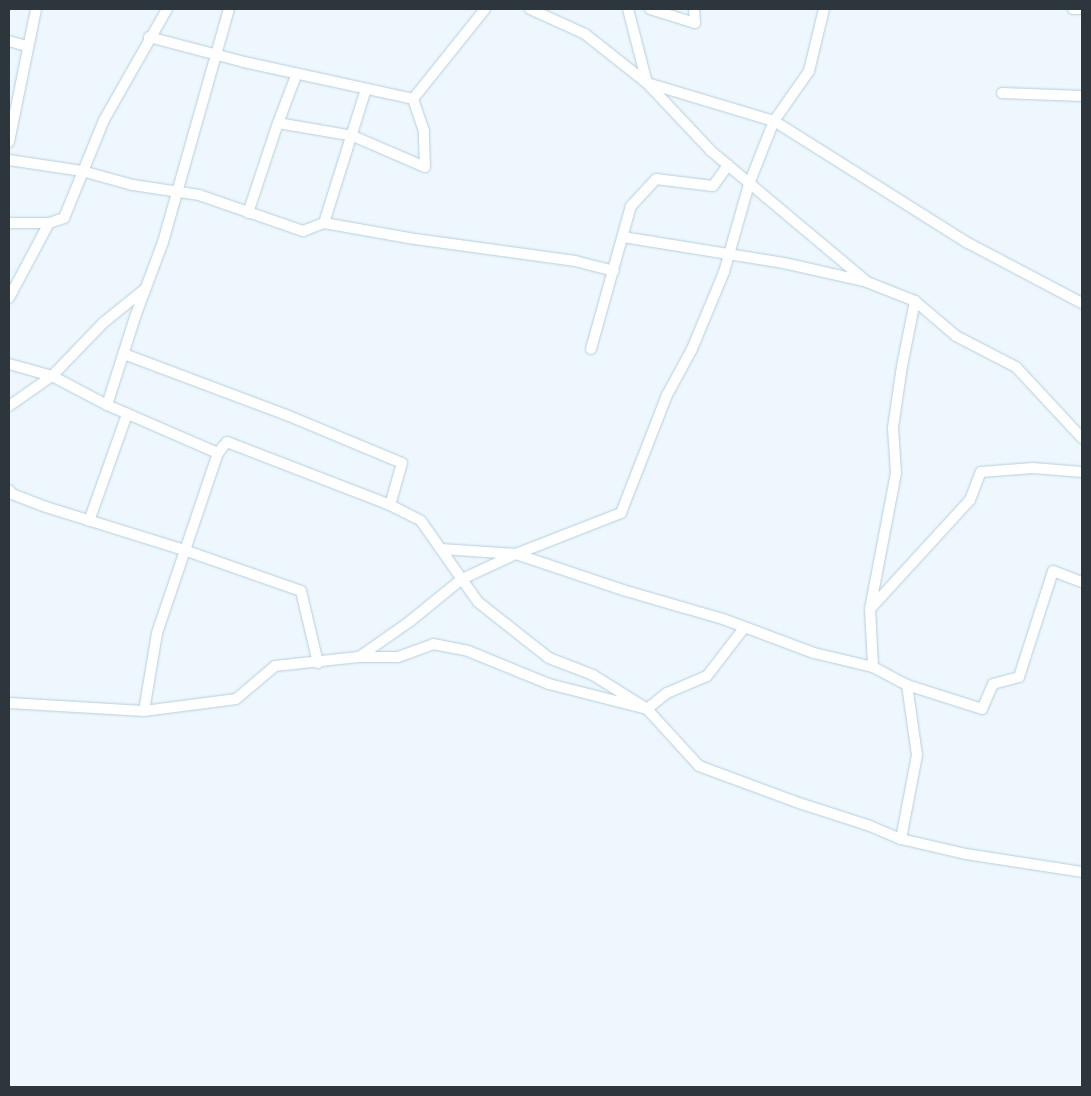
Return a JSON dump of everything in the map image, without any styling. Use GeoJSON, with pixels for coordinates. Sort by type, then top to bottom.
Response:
{"type":"FeatureCollection","features":[{"type":"Feature","properties":{"kind":"street"},"geometry":{"type":"LineString","coordinates":[[9,142],[36,9]]}},
{"type":"Feature","properties":{"kind":"street"},"geometry":{"type":"LineString","coordinates":[[9,223],[49,223],[64,218],[104,120],[149,37],[167,9]]}},
{"type":"Feature","properties":{"kind":"street"},"geometry":{"type":"LineString","coordinates":[[107,405],[178,190],[229,9]]}},
{"type":"Feature","properties":{"kind":"street"},"geometry":{"type":"LineString","coordinates":[[413,99],[485,9]]}},
{"type":"Feature","properties":{"kind":"street"},"geometry":{"type":"LineString","coordinates":[[530,9],[585,34],[647,83],[728,166],[867,282]]}},
{"type":"Feature","properties":{"kind":"street"},"geometry":{"type":"LineString","coordinates":[[628,9],[647,83]]}},
{"type":"Feature","properties":{"kind":"street"},"geometry":{"type":"LineString","coordinates":[[650,9],[695,23],[694,9]]}},
{"type":"Feature","properties":{"kind":"street"},"geometry":{"type":"LineString","coordinates":[[359,657],[409,622],[462,579],[516,554],[621,514],[667,395],[692,349],[724,272],[749,184],[774,121],[809,72],[824,9]]}},
{"type":"Feature","properties":{"kind":"street"},"geometry":{"type":"LineString","coordinates":[[1075,9],[1082,10]]}},
{"type":"Feature","properties":{"kind":"street"},"geometry":{"type":"LineString","coordinates":[[149,37],[216,55],[413,99]]}},
{"type":"Feature","properties":{"kind":"street"},"geometry":{"type":"LineString","coordinates":[[9,41],[27,46]]}},
{"type":"Feature","properties":{"kind":"street"},"geometry":{"type":"LineString","coordinates":[[248,213],[278,123],[297,74]]}},
{"type":"Feature","properties":{"kind":"street"},"geometry":{"type":"LineString","coordinates":[[647,83],[774,121],[968,243],[1082,303]]}},
{"type":"Feature","properties":{"kind":"street"},"geometry":{"type":"LineString","coordinates":[[324,223],[353,136],[366,89]]}},
{"type":"Feature","properties":{"kind":"street"},"geometry":{"type":"LineString","coordinates":[[1002,93],[1082,96]]}},
{"type":"Feature","properties":{"kind":"street"},"geometry":{"type":"LineString","coordinates":[[278,123],[353,136],[425,167],[424,131],[413,99]]}},
{"type":"Feature","properties":{"kind":"street"},"geometry":{"type":"LineString","coordinates":[[9,160],[82,171],[133,185],[178,190],[199,195],[303,231],[324,223],[415,239],[575,260],[614,271]]}},
{"type":"Feature","properties":{"kind":"street"},"geometry":{"type":"LineString","coordinates":[[590,348],[614,271],[631,206],[656,179],[713,186],[728,166]]}},
{"type":"Feature","properties":{"kind":"street"},"geometry":{"type":"LineString","coordinates":[[9,298],[49,223]]}},
{"type":"Feature","properties":{"kind":"street"},"geometry":{"type":"LineString","coordinates":[[623,237],[784,263],[867,282],[915,302],[956,336],[1016,367],[1082,438]]}},
{"type":"Feature","properties":{"kind":"street"},"geometry":{"type":"LineString","coordinates":[[9,406],[52,376],[103,323],[147,288]]}},
{"type":"Feature","properties":{"kind":"street"},"geometry":{"type":"LineString","coordinates":[[873,668],[870,609],[896,472],[892,428],[915,302]]}},
{"type":"Feature","properties":{"kind":"street"},"geometry":{"type":"LineString","coordinates":[[124,354],[289,416],[402,463],[390,506]]}},
{"type":"Feature","properties":{"kind":"street"},"geometry":{"type":"LineString","coordinates":[[9,364],[52,376],[107,405],[218,453]]}},
{"type":"Feature","properties":{"kind":"street"},"geometry":{"type":"LineString","coordinates":[[89,521],[127,414]]}},
{"type":"Feature","properties":{"kind":"street"},"geometry":{"type":"LineString","coordinates":[[144,711],[157,633],[218,453],[227,442],[390,506],[421,521],[478,602],[549,658],[593,675],[647,709],[699,766],[799,804],[870,826],[901,839],[966,854],[1082,872]]}},
{"type":"Feature","properties":{"kind":"street"},"geometry":{"type":"LineString","coordinates":[[870,609],[970,500],[981,472],[1033,468],[1082,472]]}},
{"type":"Feature","properties":{"kind":"street"},"geometry":{"type":"LineString","coordinates":[[10,492],[89,521],[184,550],[301,591],[318,663]]}},
{"type":"Feature","properties":{"kind":"street"},"geometry":{"type":"LineString","coordinates":[[441,549],[516,554],[623,590],[723,619],[814,653],[873,668],[907,685],[982,709],[993,684],[1018,677],[1053,571],[1082,582]]}},
{"type":"Feature","properties":{"kind":"street"},"geometry":{"type":"LineString","coordinates":[[647,709],[667,693],[707,676],[744,628]]}},
{"type":"Feature","properties":{"kind":"street"},"geometry":{"type":"LineString","coordinates":[[9,702],[144,711],[236,699],[275,666],[318,663],[359,657],[398,657],[433,644],[468,651],[550,684],[647,709]]}},
{"type":"Feature","properties":{"kind":"street"},"geometry":{"type":"LineString","coordinates":[[901,839],[917,755],[907,685]]}}]}
